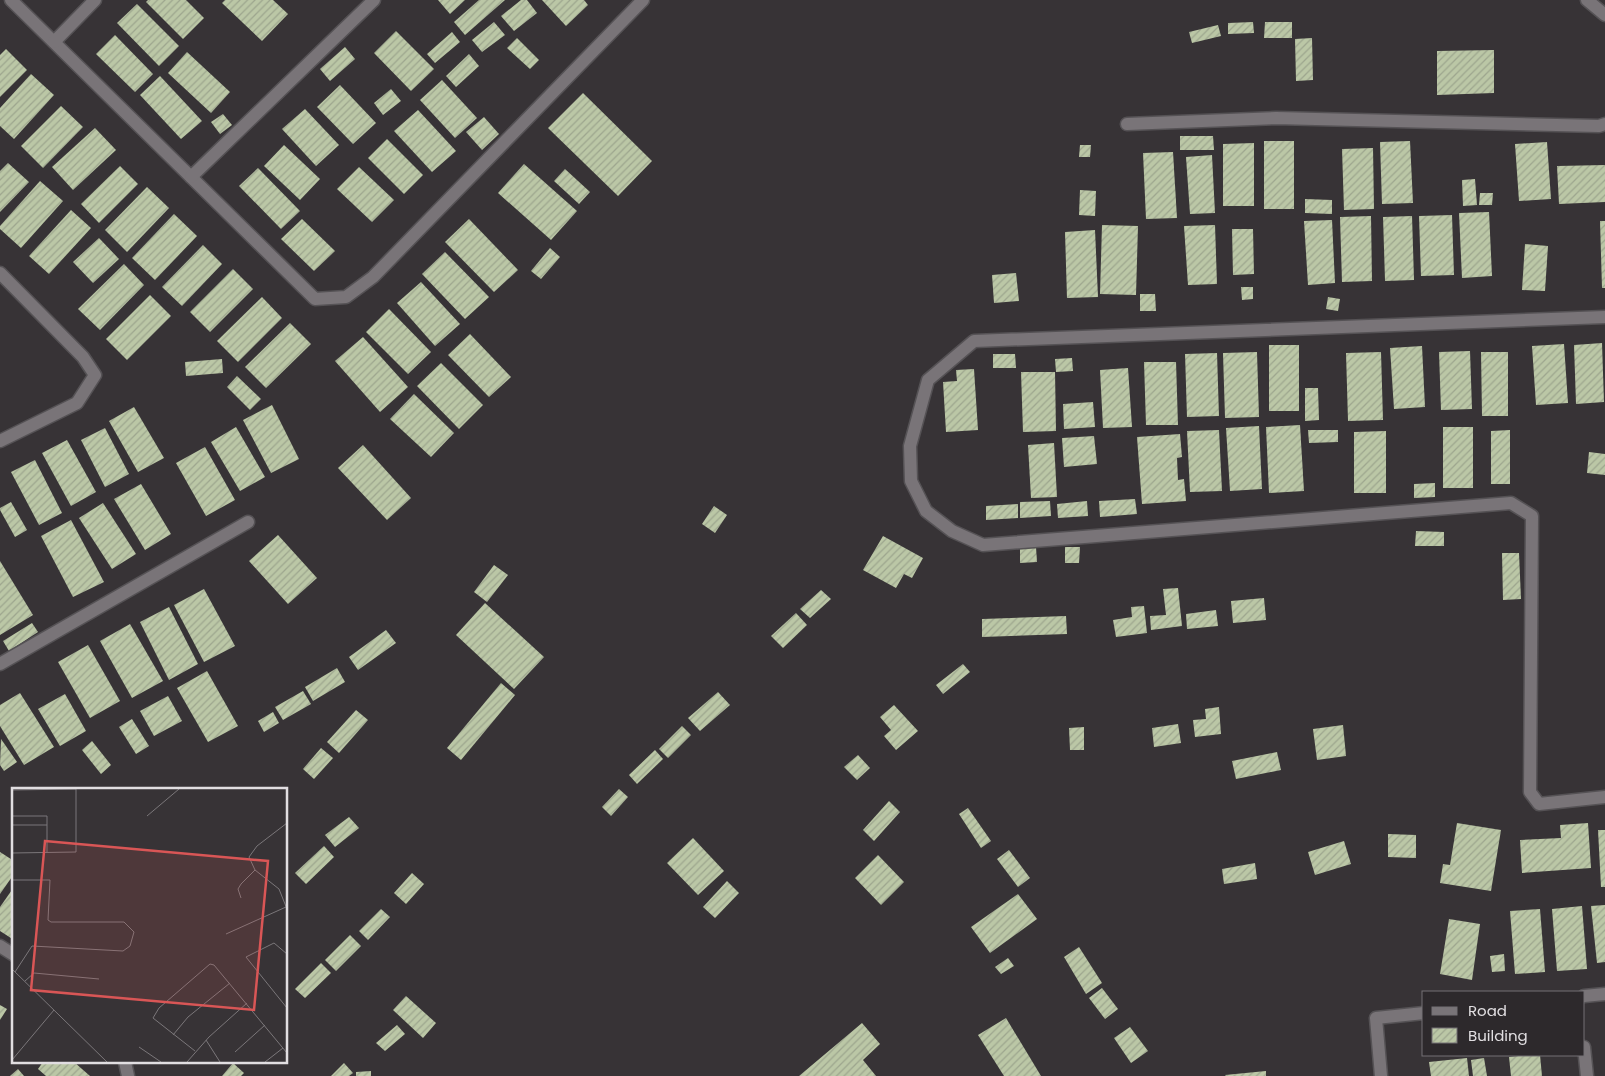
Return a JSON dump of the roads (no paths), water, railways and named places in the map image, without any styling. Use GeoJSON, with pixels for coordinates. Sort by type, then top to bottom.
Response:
{"type":"FeatureCollection","features":[{"type":"Feature","properties":{"kind":"street"},"geometry":{"type":"LineString","coordinates":[[11,0],[315,299],[346,297],[373,276],[642,0]]}},
{"type":"Feature","properties":{"kind":"street"},"geometry":{"type":"LineString","coordinates":[[54,42],[95,0]]}},
{"type":"Feature","properties":{"kind":"street"},"geometry":{"type":"LineString","coordinates":[[191,177],[374,0]]}},
{"type":"Feature","properties":{"kind":"street"},"geometry":{"type":"LineString","coordinates":[[1587,0],[1605,15]]}},
{"type":"Feature","properties":{"kind":"street"},"geometry":{"type":"LineString","coordinates":[[1126,124],[1276,118],[1595,126],[1605,124]]}},
{"type":"Feature","properties":{"kind":"street"},"geometry":{"type":"LineString","coordinates":[[0,273],[83,357],[95,375],[77,403],[0,441]]}},
{"type":"Feature","properties":{"kind":"street"},"geometry":{"type":"LineString","coordinates":[[1605,317],[974,341],[928,380],[910,446],[911,480],[926,511],[952,531],[984,545],[1511,503],[1532,516],[1530,792],[1539,804],[1605,797]]}},
{"type":"Feature","properties":{"kind":"street"},"geometry":{"type":"LineString","coordinates":[[0,664],[248,522]]}},
{"type":"Feature","properties":{"kind":"street"},"geometry":{"type":"LineString","coordinates":[[0,946],[12,954]]}},
{"type":"Feature","properties":{"kind":"street"},"geometry":{"type":"LineString","coordinates":[[1585,996],[1605,994]]}},
{"type":"Feature","properties":{"kind":"street"},"geometry":{"type":"LineString","coordinates":[[1381,1076],[1376,1018],[1422,1013]]}},
{"type":"Feature","properties":{"kind":"street"},"geometry":{"type":"LineString","coordinates":[[1585,1056],[1587,1076]]}}]}
